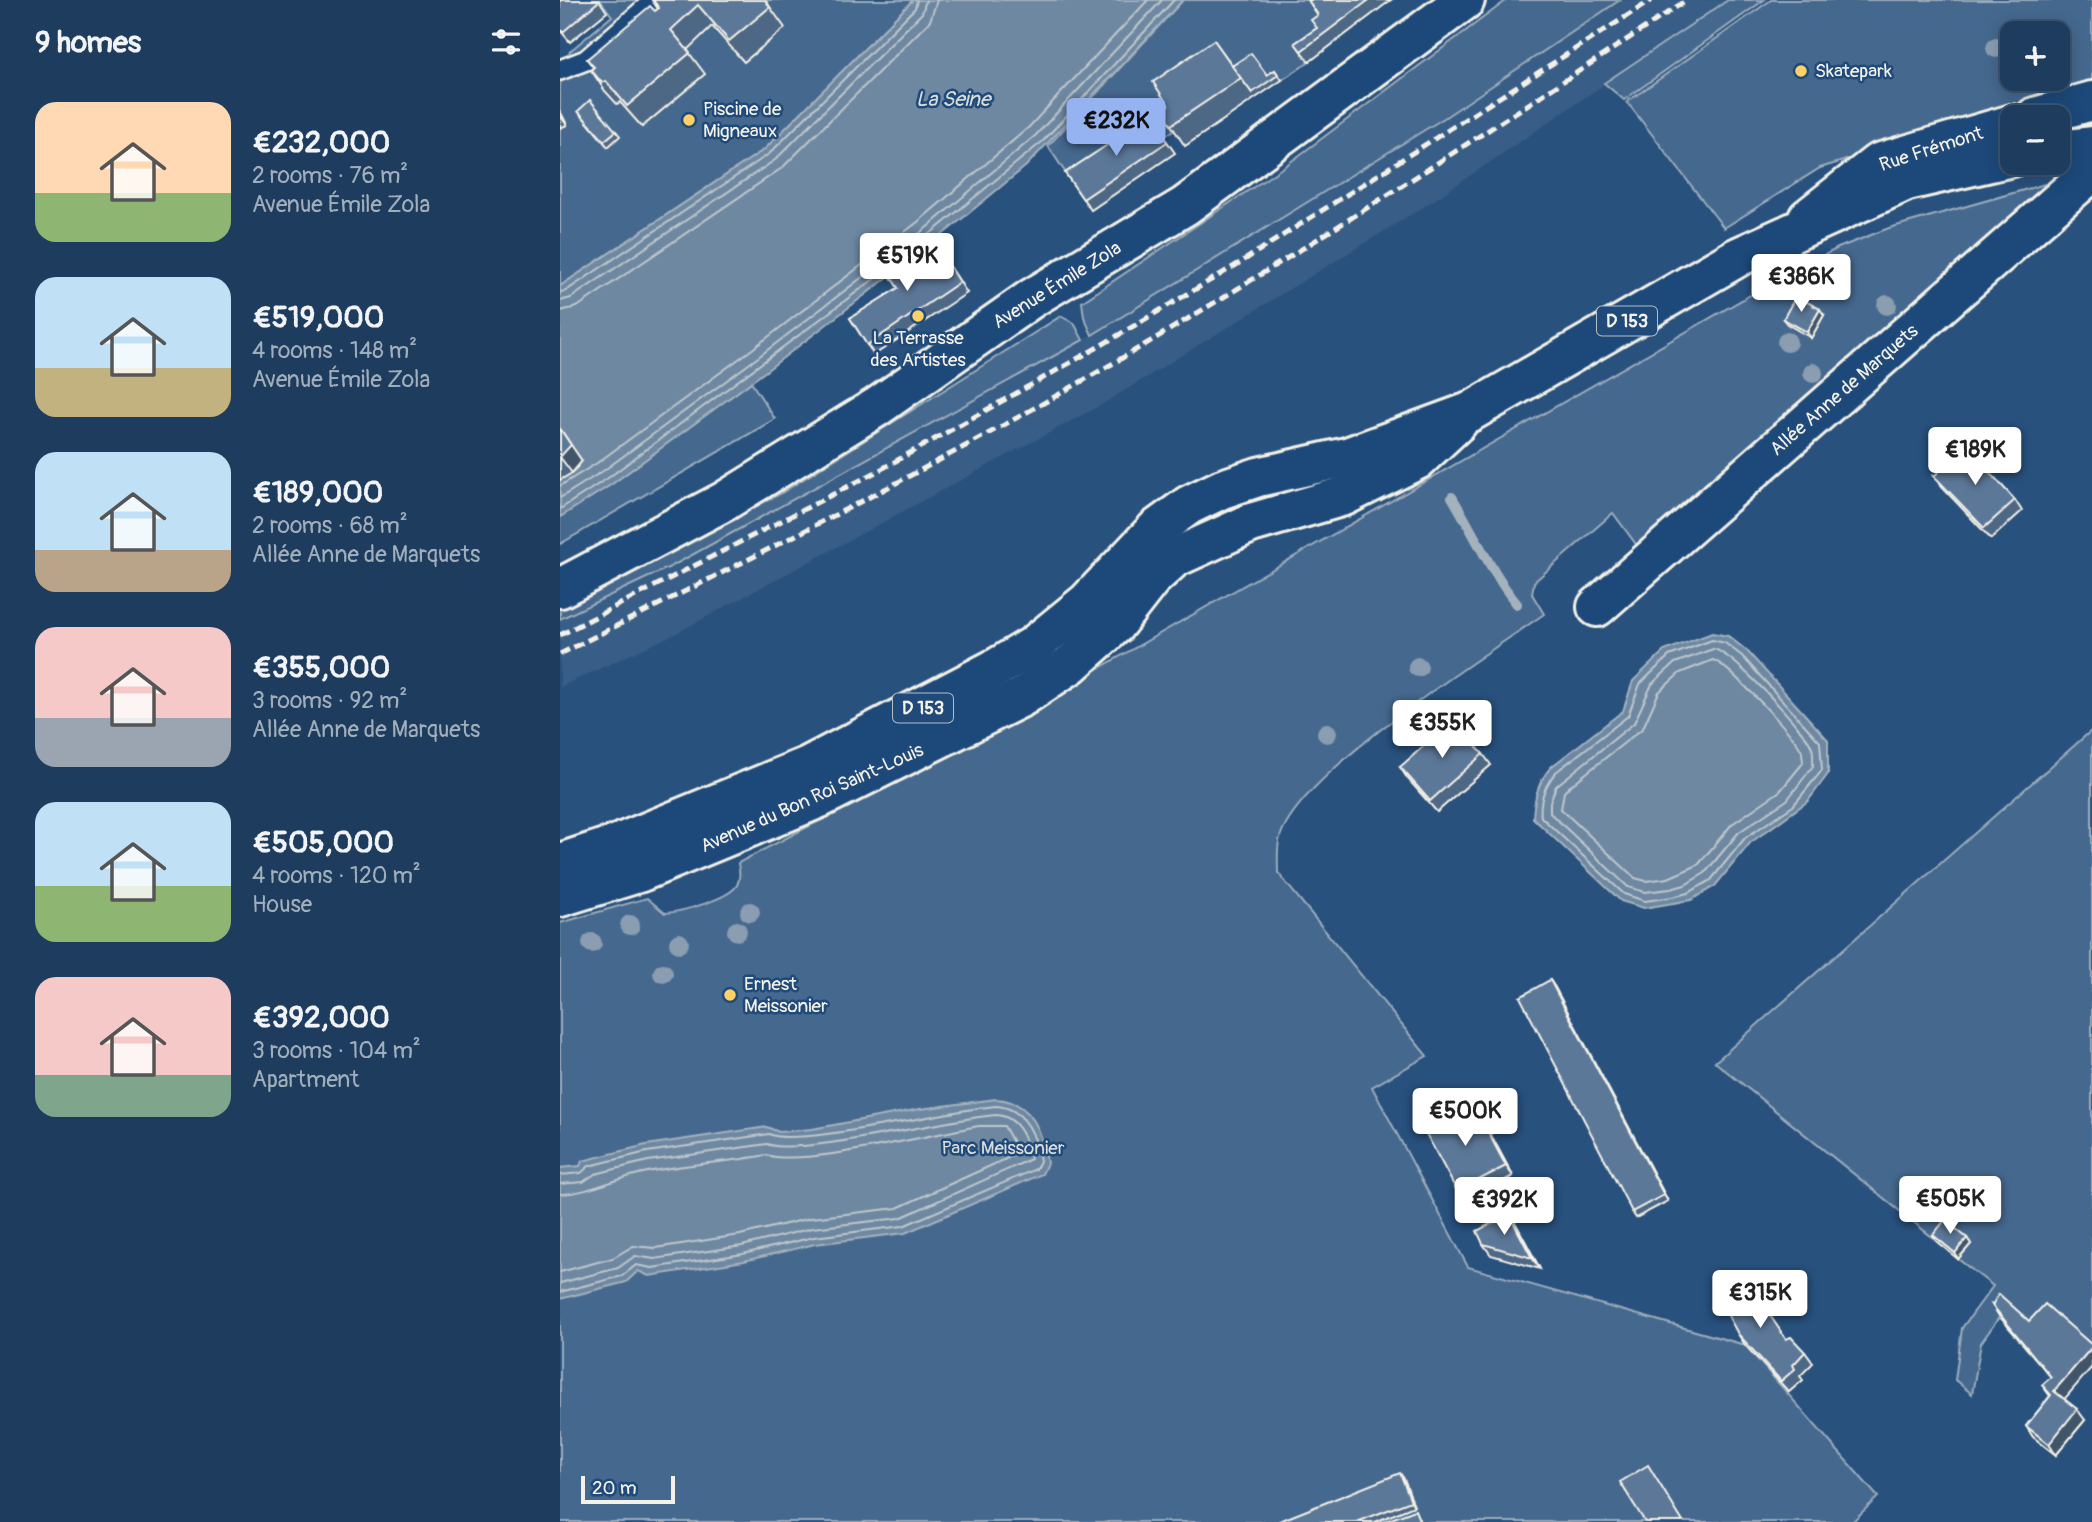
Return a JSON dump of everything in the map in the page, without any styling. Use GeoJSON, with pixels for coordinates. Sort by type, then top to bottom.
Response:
{"type":"FeatureCollection","features":[{"type":"Feature","properties":{"kind":"main road","name":"Avenue Émile Zola"},"geometry":{"type":"LineString","coordinates":[[560,588],[724,501],[877,407],[1032,298],[1185,206],[1465,0]]}},
{"type":"Feature","properties":{"kind":"main road"},"geometry":{"type":"LineString","coordinates":[[2070,107],[2092,101]]}},
{"type":"Feature","properties":{"kind":"main road","name":"Rue Frémont"},"geometry":{"type":"LineString","coordinates":[[1787,235],[1878,163],[2000,127]]}},
{"type":"Feature","properties":{"kind":"main road"},"geometry":{"type":"LineString","coordinates":[[2070,149],[2092,146]]}},
{"type":"Feature","properties":{"kind":"main road","name":"Avenue du Bon Roi Saint-Louis"},"geometry":{"type":"LineString","coordinates":[[560,863],[615,845],[808,766],[998,667],[1033,646],[1087,602],[1156,529],[1189,505],[1234,485],[1347,457],[1470,412],[1738,257],[1907,181],[2000,161]]}},
{"type":"Feature","properties":{"kind":"main road","name":"Allée Anne de Marquets"},"geometry":{"type":"LineString","coordinates":[[1597,607],[2092,172]]}},
{"type":"Feature","properties":{"kind":"main road","name":"Avenue du Bon Roi Saint-Louis"},"geometry":{"type":"LineString","coordinates":[[560,897],[641,872],[808,804],[905,758],[1022,697],[1070,665],[1115,625],[1151,579],[1174,558],[1251,523],[1345,496],[1417,460],[1470,412]]}},
{"type":"Feature","properties":{"kind":"lane"},"geometry":{"type":"LineString","coordinates":[[560,70],[586,60],[655,0]]}},
{"type":"Feature","properties":{"kind":"shaded area"},"geometry":{"type":"Polygon","coordinates":[[[1620,0],[1728,0],[1430,203],[1103,404],[673,635],[560,687],[560,619],[672,566],[1092,335],[1444,118],[1620,0]]]}},
{"type":"Feature","properties":{"kind":"green space","name":"Piscine de Migneaux"},"geometry":{"type":"Polygon","coordinates":[[[600,0],[913,0],[765,149],[560,286],[560,85],[570,51],[612,16],[600,0]]]}},
{"type":"Feature","properties":{"kind":"green space"},"geometry":{"type":"Polygon","coordinates":[[[1183,0],[1314,0],[1326,26],[1303,53],[1309,62],[1282,80],[1278,75],[1270,80],[1236,71],[1229,62],[1183,126],[1073,184],[1048,146],[1183,0]]]}},
{"type":"Feature","properties":{"kind":"green space"},"geometry":{"type":"Polygon","coordinates":[[[1507,0],[1620,0],[1444,118],[1092,335],[1084,317],[1082,302],[1285,166],[1507,0]]]}},
{"type":"Feature","properties":{"kind":"green space"},"geometry":{"type":"Polygon","coordinates":[[[1728,0],[1764,0],[1624,100],[1604,83],[1728,0]]]}},
{"type":"Feature","properties":{"kind":"green space"},"geometry":{"type":"Polygon","coordinates":[[[1771,0],[2092,0],[2092,86],[2029,105],[2000,105],[2000,114],[1820,168],[1724,228],[1627,102],[1771,0]]]}},
{"type":"Feature","properties":{"kind":"green space","name":"Parc Meissonier"},"geometry":{"type":"Polygon","coordinates":[[[2045,184],[2042,193],[1638,547],[1613,513],[1534,582],[1532,594],[1544,614],[1395,718],[1354,751],[1318,784],[1292,814],[1278,845],[1278,873],[1427,1056],[1372,1087],[1468,1267],[1745,1345],[1878,1497],[1852,1522],[560,1522],[560,923],[647,898],[665,913],[715,900],[737,885],[738,863],[955,751],[1775,281],[1838,248],[1889,228],[2045,184]]]}},
{"type":"Feature","properties":{"kind":"green space"},"geometry":{"type":"Polygon","coordinates":[[[1061,316],[1074,323],[1083,340],[672,566],[560,619],[560,605],[780,494],[1061,316]]]}},
{"type":"Feature","properties":{"kind":"green space"},"geometry":{"type":"Polygon","coordinates":[[[751,382],[775,419],[560,544],[560,517],[612,484],[751,382]]]}},
{"type":"Feature","properties":{"kind":"green space"},"geometry":{"type":"Polygon","coordinates":[[[2092,730],[2092,1349],[2037,1332],[2007,1306],[1981,1343],[1972,1394],[1955,1380],[1962,1328],[1993,1286],[1958,1259],[1971,1244],[1949,1226],[1937,1241],[1715,1062],[2092,730]]]}},
{"type":"Feature","properties":{"kind":"water","name":"La Seine"},"geometry":{"type":"Polygon","coordinates":[[[913,0],[1183,0],[1026,166],[935,241],[766,371],[612,484],[560,517],[560,286],[765,149],[913,0]]]}},
{"type":"Feature","properties":{"kind":"water"},"geometry":{"type":"Polygon","coordinates":[[[1712,633],[1728,636],[1747,651],[1828,740],[1828,774],[1808,801],[1750,843],[1715,886],[1691,900],[1644,908],[1621,901],[1533,818],[1536,797],[1543,778],[1551,767],[1623,711],[1633,681],[1664,651],[1712,633]]]}},
{"type":"Feature","properties":{"kind":"water"},"geometry":{"type":"Polygon","coordinates":[[[996,1099],[1018,1105],[1033,1120],[1042,1140],[1047,1163],[1042,1174],[905,1233],[815,1244],[744,1261],[649,1276],[638,1271],[626,1282],[560,1299],[560,1168],[580,1166],[582,1161],[646,1145],[767,1127],[779,1132],[812,1129],[920,1109],[996,1099]]]}},
{"type":"Feature","properties":{"kind":"building"},"geometry":{"type":"Polygon","coordinates":[[[560,0],[599,1],[563,32],[560,29],[560,0]]]}},
{"type":"Feature","properties":{"kind":"building"},"geometry":{"type":"Polygon","coordinates":[[[653,0],[765,0],[770,7],[729,41],[698,5],[671,30],[690,53],[627,106],[606,81],[602,83],[591,70],[594,67],[587,59],[650,6],[655,11],[659,8],[653,0]]]}},
{"type":"Feature","properties":{"kind":"building"},"geometry":{"type":"Polygon","coordinates":[[[1308,0],[1369,0],[1301,51],[1295,43],[1317,28],[1311,20],[1318,15],[1308,0]]]}},
{"type":"Feature","properties":{"kind":"building"},"geometry":{"type":"Polygon","coordinates":[[[1214,40],[1241,78],[1171,125],[1161,110],[1168,105],[1153,82],[1214,40]]]}},
{"type":"Feature","properties":{"kind":"building"},"geometry":{"type":"Polygon","coordinates":[[[1251,53],[1267,75],[1275,70],[1278,75],[1252,93],[1232,66],[1251,53]]]}},
{"type":"Feature","properties":{"kind":"building"},"geometry":{"type":"Polygon","coordinates":[[[590,100],[616,131],[604,141],[578,111],[590,100]]]}},
{"type":"Feature","properties":{"kind":"building"},"geometry":{"type":"Polygon","coordinates":[[[1150,117],[1167,142],[1083,199],[1065,173],[1150,117]]]}},
{"type":"Feature","properties":{"kind":"building"},"geometry":{"type":"Polygon","coordinates":[[[926,246],[932,256],[940,251],[960,282],[867,345],[850,318],[898,288],[887,271],[926,246]]]}},
{"type":"Feature","properties":{"kind":"building"},"geometry":{"type":"Polygon","coordinates":[[[1796,296],[1820,309],[1807,332],[1783,319],[1796,296]]]}},
{"type":"Feature","properties":{"kind":"building"},"geometry":{"type":"Polygon","coordinates":[[[560,431],[571,445],[560,457],[560,431]]]}},
{"type":"Feature","properties":{"kind":"building"},"geometry":{"type":"Polygon","coordinates":[[[1966,446],[2015,500],[1984,528],[1934,476],[1966,446]]]}},
{"type":"Feature","properties":{"kind":"building"},"geometry":{"type":"Polygon","coordinates":[[[1453,720],[1483,754],[1430,801],[1400,767],[1453,720]]]}},
{"type":"Feature","properties":{"kind":"building"},"geometry":{"type":"Polygon","coordinates":[[[1550,980],[1664,1195],[1632,1212],[1520,997],[1550,980]]]}},
{"type":"Feature","properties":{"kind":"building"},"geometry":{"type":"Polygon","coordinates":[[[1473,1104],[1506,1166],[1457,1191],[1424,1130],[1473,1104]]]}},
{"type":"Feature","properties":{"kind":"building"},"geometry":{"type":"Polygon","coordinates":[[[1509,1214],[1532,1258],[1483,1244],[1477,1231],[1509,1214]]]}},
{"type":"Feature","properties":{"kind":"building"},"geometry":{"type":"Polygon","coordinates":[[[1945,1220],[1967,1238],[1955,1253],[1933,1235],[1945,1220]]]}},
{"type":"Feature","properties":{"kind":"building"},"geometry":{"type":"Polygon","coordinates":[[[1748,1283],[1786,1339],[1791,1337],[1805,1352],[1793,1365],[1795,1369],[1781,1381],[1738,1334],[1714,1290],[1721,1285],[1735,1292],[1748,1283]]]}},
{"type":"Feature","properties":{"kind":"building"},"geometry":{"type":"Polygon","coordinates":[[[1999,1294],[2029,1321],[2045,1304],[2092,1345],[2054,1391],[2077,1409],[2049,1444],[2026,1426],[2051,1395],[2042,1385],[2051,1377],[1992,1305],[1999,1294]]]}},
{"type":"Feature","properties":{"kind":"building"},"geometry":{"type":"Polygon","coordinates":[[[1648,1465],[1683,1522],[1645,1522],[1620,1482],[1648,1465]]]}},
{"type":"Feature","properties":{"kind":"building"},"geometry":{"type":"Polygon","coordinates":[[[1400,1473],[1411,1501],[1357,1522],[1277,1522],[1400,1473]]]}},
{"type":"Feature","properties":{"kind":"building"},"geometry":{"type":"Polygon","coordinates":[[[1415,1510],[1420,1522],[1383,1522],[1415,1510]]]}},
{"type":"Feature","properties":{"kind":"waterway"},"geometry":{"type":"LineString","coordinates":[[1452,497],[1490,565],[1517,604]]}},
{"type":"Feature","properties":{"kind":"railway"},"geometry":{"type":"LineString","coordinates":[[560,635],[878,471],[1100,346],[1238,264],[1652,0]]}},
{"type":"Feature","properties":{"kind":"railway"},"geometry":{"type":"LineString","coordinates":[[560,654],[910,476],[1117,361],[1333,229],[1687,0]]}},
{"type":"Feature","properties":{"kind":"place","name":"Skatepark"},"geometry":{"type":"Point","coordinates":[1801,71]}},
{"type":"Feature","properties":{"kind":"place","name":"Piscine de Migneaux"},"geometry":{"type":"Point","coordinates":[689,120]}},
{"type":"Feature","properties":{"kind":"place","name":"La Terrasse des Artistes"},"geometry":{"type":"Point","coordinates":[918,316]}},
{"type":"Feature","properties":{"kind":"place","name":"Ernest Meissonier"},"geometry":{"type":"Point","coordinates":[730,995]}}]}
